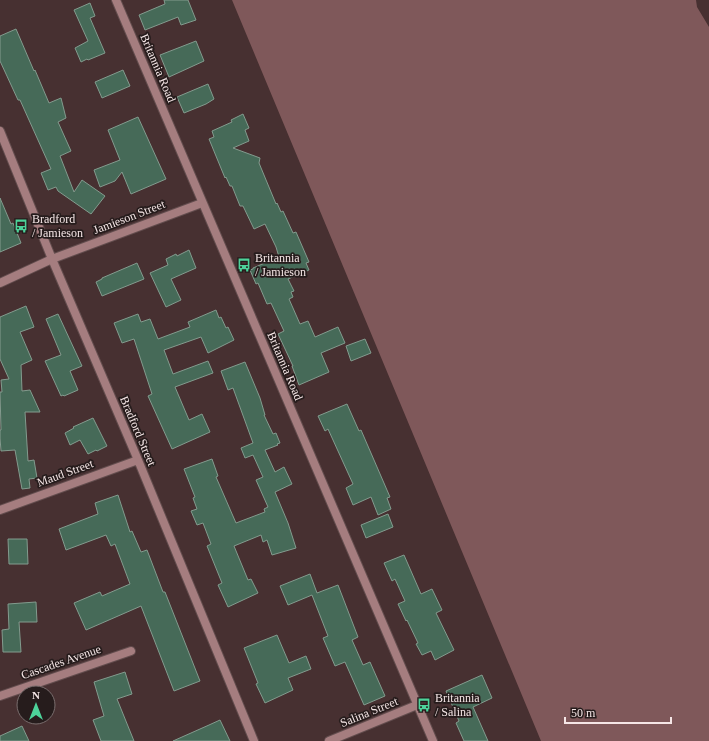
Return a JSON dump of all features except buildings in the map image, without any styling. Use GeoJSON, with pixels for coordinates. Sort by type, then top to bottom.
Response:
{"type":"FeatureCollection","features":[{"type":"Feature","properties":{"kind":"street","name":"Britannia Road"},"geometry":{"type":"LineString","coordinates":[[116,0],[433,741]]}},
{"type":"Feature","properties":{"kind":"street","name":"Bradford Street"},"geometry":{"type":"LineString","coordinates":[[0,131],[254,741]]}},
{"type":"Feature","properties":{"kind":"street","name":"Jamieson Street"},"geometry":{"type":"LineString","coordinates":[[0,283],[52,258],[202,203]]}},
{"type":"Feature","properties":{"kind":"street","name":"Maud Street"},"geometry":{"type":"LineString","coordinates":[[0,510],[138,460]]}},
{"type":"Feature","properties":{"kind":"street","name":"Cascades Avenue"},"geometry":{"type":"LineString","coordinates":[[0,696],[131,651]]}},
{"type":"Feature","properties":{"kind":"street","name":"Salina Street"},"geometry":{"type":"LineString","coordinates":[[330,741],[417,705]]}},
{"type":"Feature","properties":{"kind":"shaded area"},"geometry":{"type":"Polygon","coordinates":[[[232,0],[696,0],[697,7],[709,27],[709,741],[541,741],[232,0]]]}},
{"type":"Feature","properties":{"kind":"place","name":"Bradford / Jamieson"},"geometry":{"type":"Point","coordinates":[21,226]}},
{"type":"Feature","properties":{"kind":"place","name":"Britannia / Jamieson"},"geometry":{"type":"Point","coordinates":[244,265]}},
{"type":"Feature","properties":{"kind":"place","name":"Britannia / Salina"},"geometry":{"type":"Point","coordinates":[424,705]}}]}
